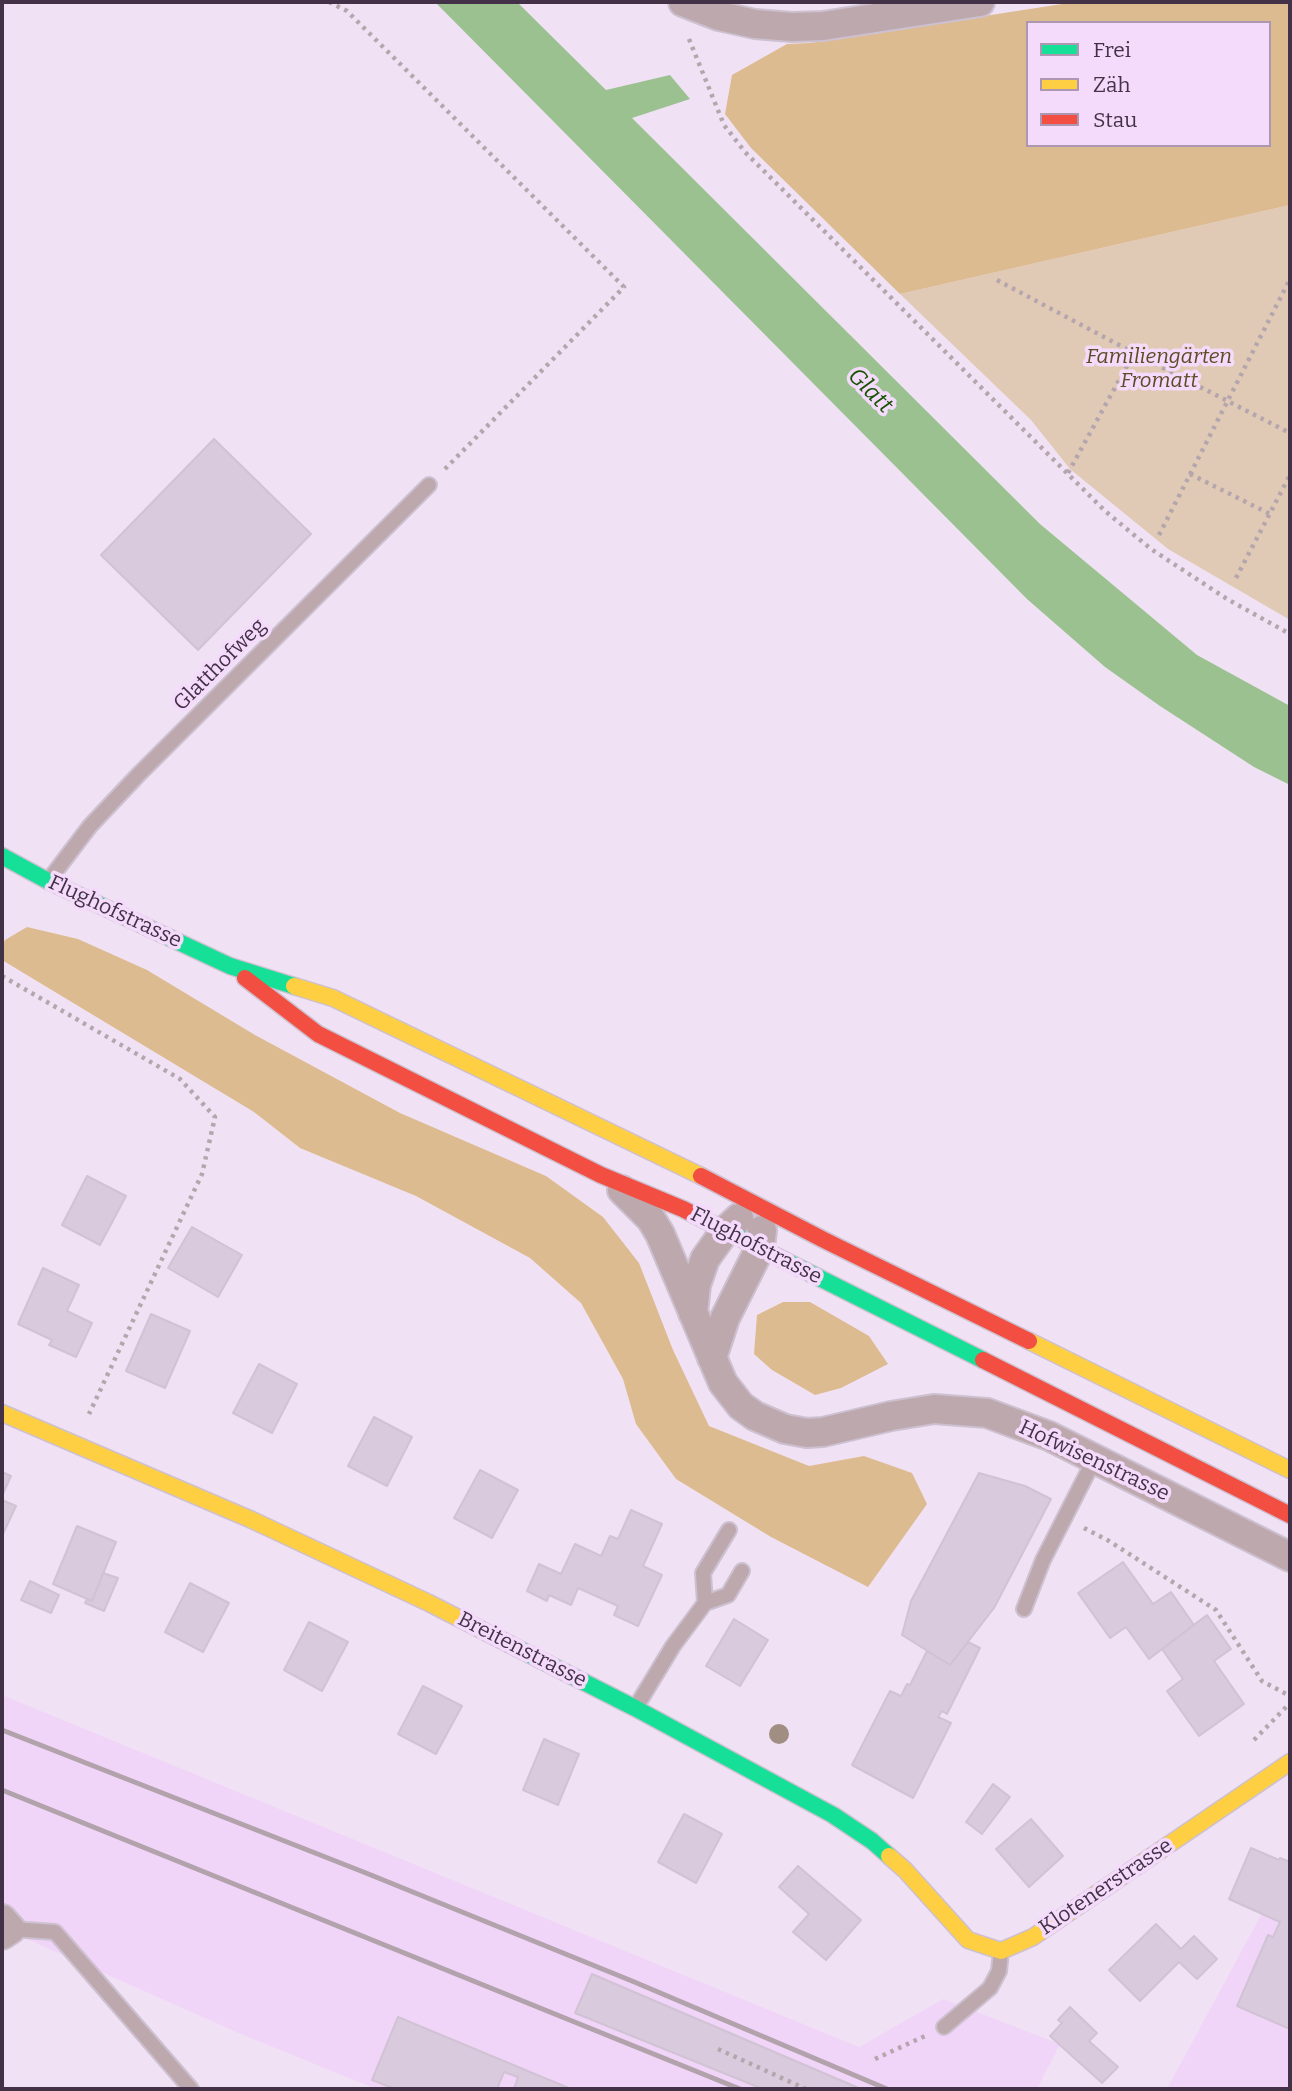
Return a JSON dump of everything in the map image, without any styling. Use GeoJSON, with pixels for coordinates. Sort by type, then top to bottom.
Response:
{"type":"FeatureCollection","features":[{"type":"Feature","properties":{"kind":"main road","name":"Flughofstrasse"},"geometry":{"type":"LineString","coordinates":[[2,856],[48,881],[230,966],[333,998],[664,1157],[824,1240],[1290,1470]]}},
{"type":"Feature","properties":{"kind":"main road","name":"Flughofstrasse"},"geometry":{"type":"LineString","coordinates":[[230,966],[318,1034],[601,1175],[683,1209],[1290,1515]]}},
{"type":"Feature","properties":{"kind":"main road","name":"Breitenstrasse"},"geometry":{"type":"LineString","coordinates":[[2,1413],[252,1520],[429,1603],[635,1708],[843,1822],[872,1841],[905,1870],[968,1940],[1001,1951]]}},
{"type":"Feature","properties":{"kind":"main road","name":"Klotenerstrasse"},"geometry":{"type":"LineString","coordinates":[[1001,1951],[1033,1937],[1290,1762]]}},
{"type":"Feature","properties":{"kind":"street"},"geometry":{"type":"LineString","coordinates":[[683,2],[719,16],[755,24],[792,27],[823,26],[980,2]]}},
{"type":"Feature","properties":{"kind":"street","name":"Hofwisenstrasse"},"geometry":{"type":"LineString","coordinates":[[601,1175],[629,1196],[651,1219],[666,1245],[723,1382],[741,1406],[755,1416],[785,1429],[823,1432],[934,1409],[987,1413],[1049,1436],[1290,1557]]}},
{"type":"Feature","properties":{"kind":"street"},"geometry":{"type":"LineString","coordinates":[[693,1313],[700,1271],[709,1252],[739,1217],[758,1205],[762,1229],[760,1248],[725,1318],[712,1357]]}},
{"type":"Feature","properties":{"kind":"lane","name":"Glatthofweg"},"geometry":{"type":"LineString","coordinates":[[48,881],[90,826],[140,773],[429,485]]}},
{"type":"Feature","properties":{"kind":"lane"},"geometry":{"type":"LineString","coordinates":[[1024,1609],[1042,1560],[1094,1460]]}},
{"type":"Feature","properties":{"kind":"lane"},"geometry":{"type":"LineString","coordinates":[[705,1603],[703,1573],[729,1530]]}},
{"type":"Feature","properties":{"kind":"lane"},"geometry":{"type":"LineString","coordinates":[[635,1708],[673,1647],[705,1603],[728,1595],[742,1572]]}},
{"type":"Feature","properties":{"kind":"lane"},"geometry":{"type":"LineString","coordinates":[[5,1927],[55,1932],[191,2089]]}},
{"type":"Feature","properties":{"kind":"lane"},"geometry":{"type":"LineString","coordinates":[[944,2026],[990,1988],[999,1972],[1001,1951]]}},
{"type":"Feature","properties":{"kind":"path"},"geometry":{"type":"LineString","coordinates":[[329,2],[347,11],[624,287],[429,485]]}},
{"type":"Feature","properties":{"kind":"path"},"geometry":{"type":"LineString","coordinates":[[688,37],[724,125],[746,152],[1105,511],[1151,549],[1227,599],[1290,634]]}},
{"type":"Feature","properties":{"kind":"path"},"geometry":{"type":"LineString","coordinates":[[1159,535],[1290,279]]}},
{"type":"Feature","properties":{"kind":"path"},"geometry":{"type":"LineString","coordinates":[[997,280],[1290,433]]}},
{"type":"Feature","properties":{"kind":"path"},"geometry":{"type":"LineString","coordinates":[[1068,473],[1133,353]]}},
{"type":"Feature","properties":{"kind":"path"},"geometry":{"type":"LineString","coordinates":[[1190,474],[1269,514]]}},
{"type":"Feature","properties":{"kind":"path"},"geometry":{"type":"LineString","coordinates":[[1236,578],[1290,475]]}},
{"type":"Feature","properties":{"kind":"path"},"geometry":{"type":"LineString","coordinates":[[2,976],[180,1079],[215,1117],[202,1174],[75,1443]]}},
{"type":"Feature","properties":{"kind":"path"},"geometry":{"type":"LineString","coordinates":[[1066,1518],[1109,1541],[1216,1610],[1262,1681],[1290,1696]]}},
{"type":"Feature","properties":{"kind":"path"},"geometry":{"type":"LineString","coordinates":[[1252,1741],[1290,1703]]}},
{"type":"Feature","properties":{"kind":"path"},"geometry":{"type":"LineString","coordinates":[[875,2059],[944,2026]]}},
{"type":"Feature","properties":{"kind":"path"},"geometry":{"type":"LineString","coordinates":[[718,2049],[806,2089]]}},
{"type":"Feature","properties":{"kind":"shaded area"},"geometry":{"type":"Polygon","coordinates":[[[1075,2],[1290,2],[1290,205],[900,294],[751,148],[725,114],[732,75],[787,44],[810,43],[1075,2]]]}},
{"type":"Feature","properties":{"kind":"shaded area"},"geometry":{"type":"Polygon","coordinates":[[[27,927],[78,939],[147,970],[255,1035],[400,1113],[546,1176],[603,1217],[639,1263],[673,1350],[709,1426],[809,1466],[864,1456],[912,1473],[927,1504],[868,1587],[771,1537],[676,1479],[636,1424],[623,1379],[581,1303],[530,1258],[416,1196],[300,1148],[254,1112],[2,960],[5,940],[27,927]]]}},
{"type":"Feature","properties":{"kind":"shaded area"},"geometry":{"type":"Polygon","coordinates":[[[783,1302],[810,1302],[869,1336],[888,1364],[841,1388],[815,1395],[772,1370],[754,1354],[757,1315],[783,1302]]]}},
{"type":"Feature","properties":{"kind":"shaded area"},"geometry":{"type":"Polygon","coordinates":[[[2,1695],[859,2047],[943,1999],[1060,2044],[1037,2089],[376,2089],[236,2032],[18,1935],[2,1931],[2,1695]]]}},
{"type":"Feature","properties":{"kind":"shaded area"},"geometry":{"type":"Polygon","coordinates":[[[1290,1861],[1290,2089],[1167,2089],[1290,1861]]]}},
{"type":"Feature","properties":{"kind":"green space","name":"Familiengärten Fromatt"},"geometry":{"type":"Polygon","coordinates":[[[1290,205],[1290,620],[1168,549],[1070,469],[1031,420],[900,294],[1290,205]]]}},
{"type":"Feature","properties":{"kind":"water","name":"Glatt"},"geometry":{"type":"Polygon","coordinates":[[[435,2],[517,2],[606,90],[670,75],[690,99],[632,118],[1040,524],[1197,655],[1290,706],[1290,785],[1254,767],[1160,706],[1105,667],[1027,599],[435,2]]]}},
{"type":"Feature","properties":{"kind":"building"},"geometry":{"type":"Polygon","coordinates":[[[214,439],[311,534],[198,650],[101,555],[214,439]]]}},
{"type":"Feature","properties":{"kind":"building"},"geometry":{"type":"Polygon","coordinates":[[[87,1176],[126,1196],[100,1245],[62,1225],[87,1176]]]}},
{"type":"Feature","properties":{"kind":"building"},"geometry":{"type":"Polygon","coordinates":[[[192,1227],[242,1255],[218,1297],[168,1268],[192,1227]]]}},
{"type":"Feature","properties":{"kind":"building"},"geometry":{"type":"Polygon","coordinates":[[[43,1268],[79,1285],[67,1311],[92,1323],[76,1357],[49,1345],[52,1340],[18,1324],[43,1268]]]}},
{"type":"Feature","properties":{"kind":"building"},"geometry":{"type":"Polygon","coordinates":[[[151,1314],[190,1331],[165,1388],[126,1371],[151,1314]]]}},
{"type":"Feature","properties":{"kind":"building"},"geometry":{"type":"Polygon","coordinates":[[[259,1364],[297,1384],[272,1433],[233,1413],[259,1364]]]}},
{"type":"Feature","properties":{"kind":"building"},"geometry":{"type":"Polygon","coordinates":[[[374,1417],[412,1437],[387,1486],[348,1466],[374,1417]]]}},
{"type":"Feature","properties":{"kind":"building"},"geometry":{"type":"Polygon","coordinates":[[[480,1470],[518,1490],[492,1538],[454,1518],[480,1470]]]}},
{"type":"Feature","properties":{"kind":"building"},"geometry":{"type":"Polygon","coordinates":[[[2,1472],[11,1476],[2,1496],[2,1472]]]}},
{"type":"Feature","properties":{"kind":"building"},"geometry":{"type":"Polygon","coordinates":[[[979,1473],[1025,1486],[1051,1499],[994,1608],[950,1665],[902,1635],[911,1601],[979,1473]]]}},
{"type":"Feature","properties":{"kind":"building"},"geometry":{"type":"Polygon","coordinates":[[[2,1500],[16,1506],[2,1536],[2,1500]]]}},
{"type":"Feature","properties":{"kind":"building"},"geometry":{"type":"Polygon","coordinates":[[[631,1510],[662,1524],[643,1566],[662,1575],[638,1626],[614,1615],[618,1606],[578,1588],[571,1605],[549,1595],[547,1601],[527,1591],[539,1564],[561,1574],[575,1544],[601,1556],[610,1536],[618,1539],[631,1510]]]}},
{"type":"Feature","properties":{"kind":"building"},"geometry":{"type":"Polygon","coordinates":[[[77,1526],[116,1542],[92,1601],[53,1584],[77,1526]]]}},
{"type":"Feature","properties":{"kind":"building"},"geometry":{"type":"Polygon","coordinates":[[[1123,1562],[1153,1604],[1171,1592],[1194,1625],[1149,1659],[1126,1627],[1110,1638],[1078,1593],[1123,1562]]]}},
{"type":"Feature","properties":{"kind":"building"},"geometry":{"type":"Polygon","coordinates":[[[103,1573],[118,1578],[104,1611],[85,1603],[87,1599],[92,1601],[103,1573]]]}},
{"type":"Feature","properties":{"kind":"building"},"geometry":{"type":"Polygon","coordinates":[[[30,1581],[59,1595],[51,1613],[21,1600],[30,1581]]]}},
{"type":"Feature","properties":{"kind":"building"},"geometry":{"type":"Polygon","coordinates":[[[190,1583],[229,1603],[203,1652],[165,1632],[190,1583]]]}},
{"type":"Feature","properties":{"kind":"building"},"geometry":{"type":"Polygon","coordinates":[[[1207,1615],[1231,1649],[1214,1661],[1244,1704],[1199,1736],[1167,1691],[1183,1679],[1162,1649],[1207,1615]]]}},
{"type":"Feature","properties":{"kind":"building"},"geometry":{"type":"Polygon","coordinates":[[[734,1619],[768,1640],[740,1686],[706,1666],[734,1619]]]}},
{"type":"Feature","properties":{"kind":"building"},"geometry":{"type":"Polygon","coordinates":[[[309,1622],[348,1642],[322,1691],[284,1670],[309,1622]]]}},
{"type":"Feature","properties":{"kind":"building"},"geometry":{"type":"Polygon","coordinates":[[[968,1642],[980,1648],[947,1714],[942,1711],[938,1717],[951,1723],[913,1798],[852,1765],[890,1691],[901,1696],[907,1684],[910,1685],[927,1651],[950,1665],[968,1642]]]}},
{"type":"Feature","properties":{"kind":"building"},"geometry":{"type":"Polygon","coordinates":[[[423,1686],[462,1706],[436,1754],[398,1734],[423,1686]]]}},
{"type":"Feature","properties":{"kind":"building"},"geometry":{"type":"Polygon","coordinates":[[[544,1739],[579,1754],[558,1805],[523,1790],[544,1739]]]}},
{"type":"Feature","properties":{"kind":"building"},"geometry":{"type":"Polygon","coordinates":[[[993,1784],[1010,1797],[982,1834],[966,1822],[993,1784]]]}},
{"type":"Feature","properties":{"kind":"building"},"geometry":{"type":"Polygon","coordinates":[[[684,1814],[722,1834],[696,1883],[658,1862],[684,1814]]]}},
{"type":"Feature","properties":{"kind":"building"},"geometry":{"type":"Polygon","coordinates":[[[1031,1819],[1063,1856],[1029,1887],[996,1849],[1031,1819]]]}},
{"type":"Feature","properties":{"kind":"building"},"geometry":{"type":"Polygon","coordinates":[[[1251,1848],[1290,1862],[1290,2029],[1237,2006],[1268,1935],[1273,1937],[1280,1922],[1229,1899],[1251,1848]]]}},
{"type":"Feature","properties":{"kind":"building"},"geometry":{"type":"Polygon","coordinates":[[[798,1866],[861,1920],[826,1960],[793,1932],[809,1914],[779,1887],[798,1866]]]}},
{"type":"Feature","properties":{"kind":"building"},"geometry":{"type":"Polygon","coordinates":[[[1156,1924],[1181,1949],[1194,1936],[1217,1959],[1197,1979],[1179,1962],[1140,2001],[1109,1970],[1156,1924]]]}},
{"type":"Feature","properties":{"kind":"building"},"geometry":{"type":"Polygon","coordinates":[[[592,1974],[861,2089],[763,2089],[575,2013],[592,1974]]]}},
{"type":"Feature","properties":{"kind":"building"},"geometry":{"type":"Polygon","coordinates":[[[1070,2007],[1097,2033],[1089,2041],[1118,2067],[1102,2083],[1050,2036],[1062,2023],[1058,2020],[1070,2007]]]}},
{"type":"Feature","properties":{"kind":"building"},"geometry":{"type":"Polygon","coordinates":[[[398,2017],[571,2089],[514,2089],[518,2077],[504,2072],[497,2089],[395,2089],[372,2080],[398,2017]]]}},
{"type":"Feature","properties":{"kind":"railway"},"geometry":{"type":"LineString","coordinates":[[2,1730],[366,1873],[632,1981],[887,2089]]}},
{"type":"Feature","properties":{"kind":"railway"},"geometry":{"type":"LineString","coordinates":[[2,1790],[740,2089]]}},
{"type":"Feature","properties":{"kind":"traffic: fast"},"geometry":{"type":"LineString","coordinates":[[2,856],[48,881],[230,966],[294,986]]}},
{"type":"Feature","properties":{"kind":"traffic: fast"},"geometry":{"type":"LineString","coordinates":[[732,1234],[983,1360]]}},
{"type":"Feature","properties":{"kind":"traffic: fast"},"geometry":{"type":"LineString","coordinates":[[509,1644],[635,1708],[833,1815],[889,1856]]}},
{"type":"Feature","properties":{"kind":"traffic: slow"},"geometry":{"type":"LineString","coordinates":[[294,986],[333,998],[701,1176]]}},
{"type":"Feature","properties":{"kind":"traffic: slow"},"geometry":{"type":"LineString","coordinates":[[1029,1341],[1290,1470]]}},
{"type":"Feature","properties":{"kind":"traffic: slow"},"geometry":{"type":"LineString","coordinates":[[2,1413],[252,1520],[429,1603],[509,1644]]}},
{"type":"Feature","properties":{"kind":"traffic: slow"},"geometry":{"type":"LineString","coordinates":[[889,1856],[968,1940],[1001,1951],[1033,1937],[1290,1762]]}},
{"type":"Feature","properties":{"kind":"traffic: jam"},"geometry":{"type":"LineString","coordinates":[[245,978],[318,1034],[601,1175],[683,1209],[732,1234]]}},
{"type":"Feature","properties":{"kind":"traffic: jam"},"geometry":{"type":"LineString","coordinates":[[701,1176],[1029,1341]]}},
{"type":"Feature","properties":{"kind":"traffic: jam"},"geometry":{"type":"LineString","coordinates":[[983,1360],[1290,1515]]}}]}
